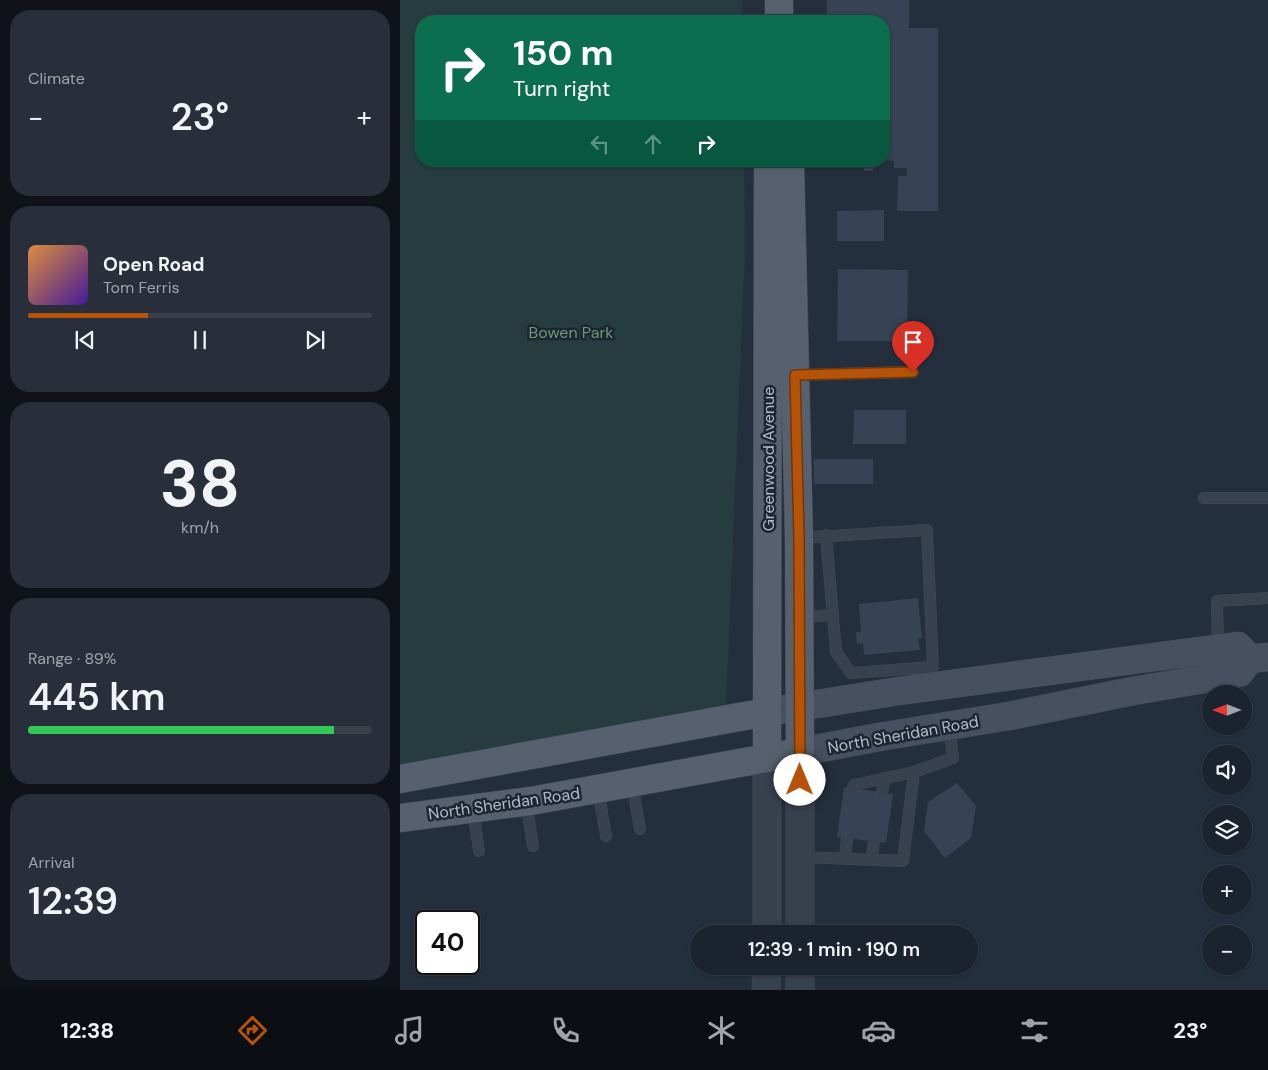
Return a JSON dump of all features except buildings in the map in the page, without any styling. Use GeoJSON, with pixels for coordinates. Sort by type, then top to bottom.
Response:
{"type":"FeatureCollection","features":[{"type":"Feature","properties":{"kind":"main road"},"geometry":{"type":"LineString","coordinates":[[779,0],[779,15]]}},
{"type":"Feature","properties":{"kind":"main road","name":"Greenwood Avenue"},"geometry":{"type":"LineString","coordinates":[[767,758],[768,167]]}},
{"type":"Feature","properties":{"kind":"main road"},"geometry":{"type":"LineString","coordinates":[[790,167],[799,538],[800,752]]}},
{"type":"Feature","properties":{"kind":"main road","name":"North Sheridan Road"},"geometry":{"type":"LineString","coordinates":[[400,779],[800,707],[898,680],[1238,646],[1259,658],[1239,672],[1133,690],[950,726],[878,737],[598,789],[474,809],[400,818]]}},
{"type":"Feature","properties":{"kind":"street"},"geometry":{"type":"LineString","coordinates":[[800,752],[800,925]]}},
{"type":"Feature","properties":{"kind":"street"},"geometry":{"type":"LineString","coordinates":[[766,925],[767,758]]}},
{"type":"Feature","properties":{"kind":"street"},"geometry":{"type":"LineString","coordinates":[[766,975],[766,990]]}},
{"type":"Feature","properties":{"kind":"street"},"geometry":{"type":"LineString","coordinates":[[800,975],[800,990]]}},
{"type":"Feature","properties":{"kind":"lane"},"geometry":{"type":"LineString","coordinates":[[795,375],[913,372]]}},
{"type":"Feature","properties":{"kind":"lane"},"geometry":{"type":"LineString","coordinates":[[1204,498],[1268,498]]}},
{"type":"Feature","properties":{"kind":"lane"},"geometry":{"type":"LineString","coordinates":[[799,538],[826,536],[927,530],[933,667],[898,680],[851,672],[845,666],[836,652],[826,536]]}},
{"type":"Feature","properties":{"kind":"lane"},"geometry":{"type":"LineString","coordinates":[[1218,649],[1217,601],[1268,598]]}},
{"type":"Feature","properties":{"kind":"lane"},"geometry":{"type":"LineString","coordinates":[[800,617],[833,615]]}},
{"type":"Feature","properties":{"kind":"lane"},"geometry":{"type":"LineString","coordinates":[[853,788],[854,785],[914,772],[953,758],[950,726]]}},
{"type":"Feature","properties":{"kind":"lane"},"geometry":{"type":"LineString","coordinates":[[800,857],[903,861],[914,772]]}},
{"type":"Feature","properties":{"kind":"lane"},"geometry":{"type":"LineString","coordinates":[[882,792],[885,778]]}},
{"type":"Feature","properties":{"kind":"lane"},"geometry":{"type":"LineString","coordinates":[[632,782],[640,828]]}},
{"type":"Feature","properties":{"kind":"lane"},"geometry":{"type":"LineString","coordinates":[[598,789],[606,836]]}},
{"type":"Feature","properties":{"kind":"lane"},"geometry":{"type":"LineString","coordinates":[[526,801],[533,846]]}},
{"type":"Feature","properties":{"kind":"lane"},"geometry":{"type":"LineString","coordinates":[[474,809],[479,851]]}},
{"type":"Feature","properties":{"kind":"lane"},"geometry":{"type":"LineString","coordinates":[[845,858],[847,838]]}},
{"type":"Feature","properties":{"kind":"lane"},"geometry":{"type":"LineString","coordinates":[[872,859],[874,842]]}},
{"type":"Feature","properties":{"kind":"green space","name":"Bowen Park"},"geometry":{"type":"Polygon","coordinates":[[[400,0],[742,0],[742,15],[415,15],[415,167],[744,167],[745,251],[726,707],[400,769],[400,0]]]}},
{"type":"Feature","properties":{"kind":"route"},"geometry":{"type":"LineString","coordinates":[[800,780],[800,617],[795,375],[913,372]]}}]}
